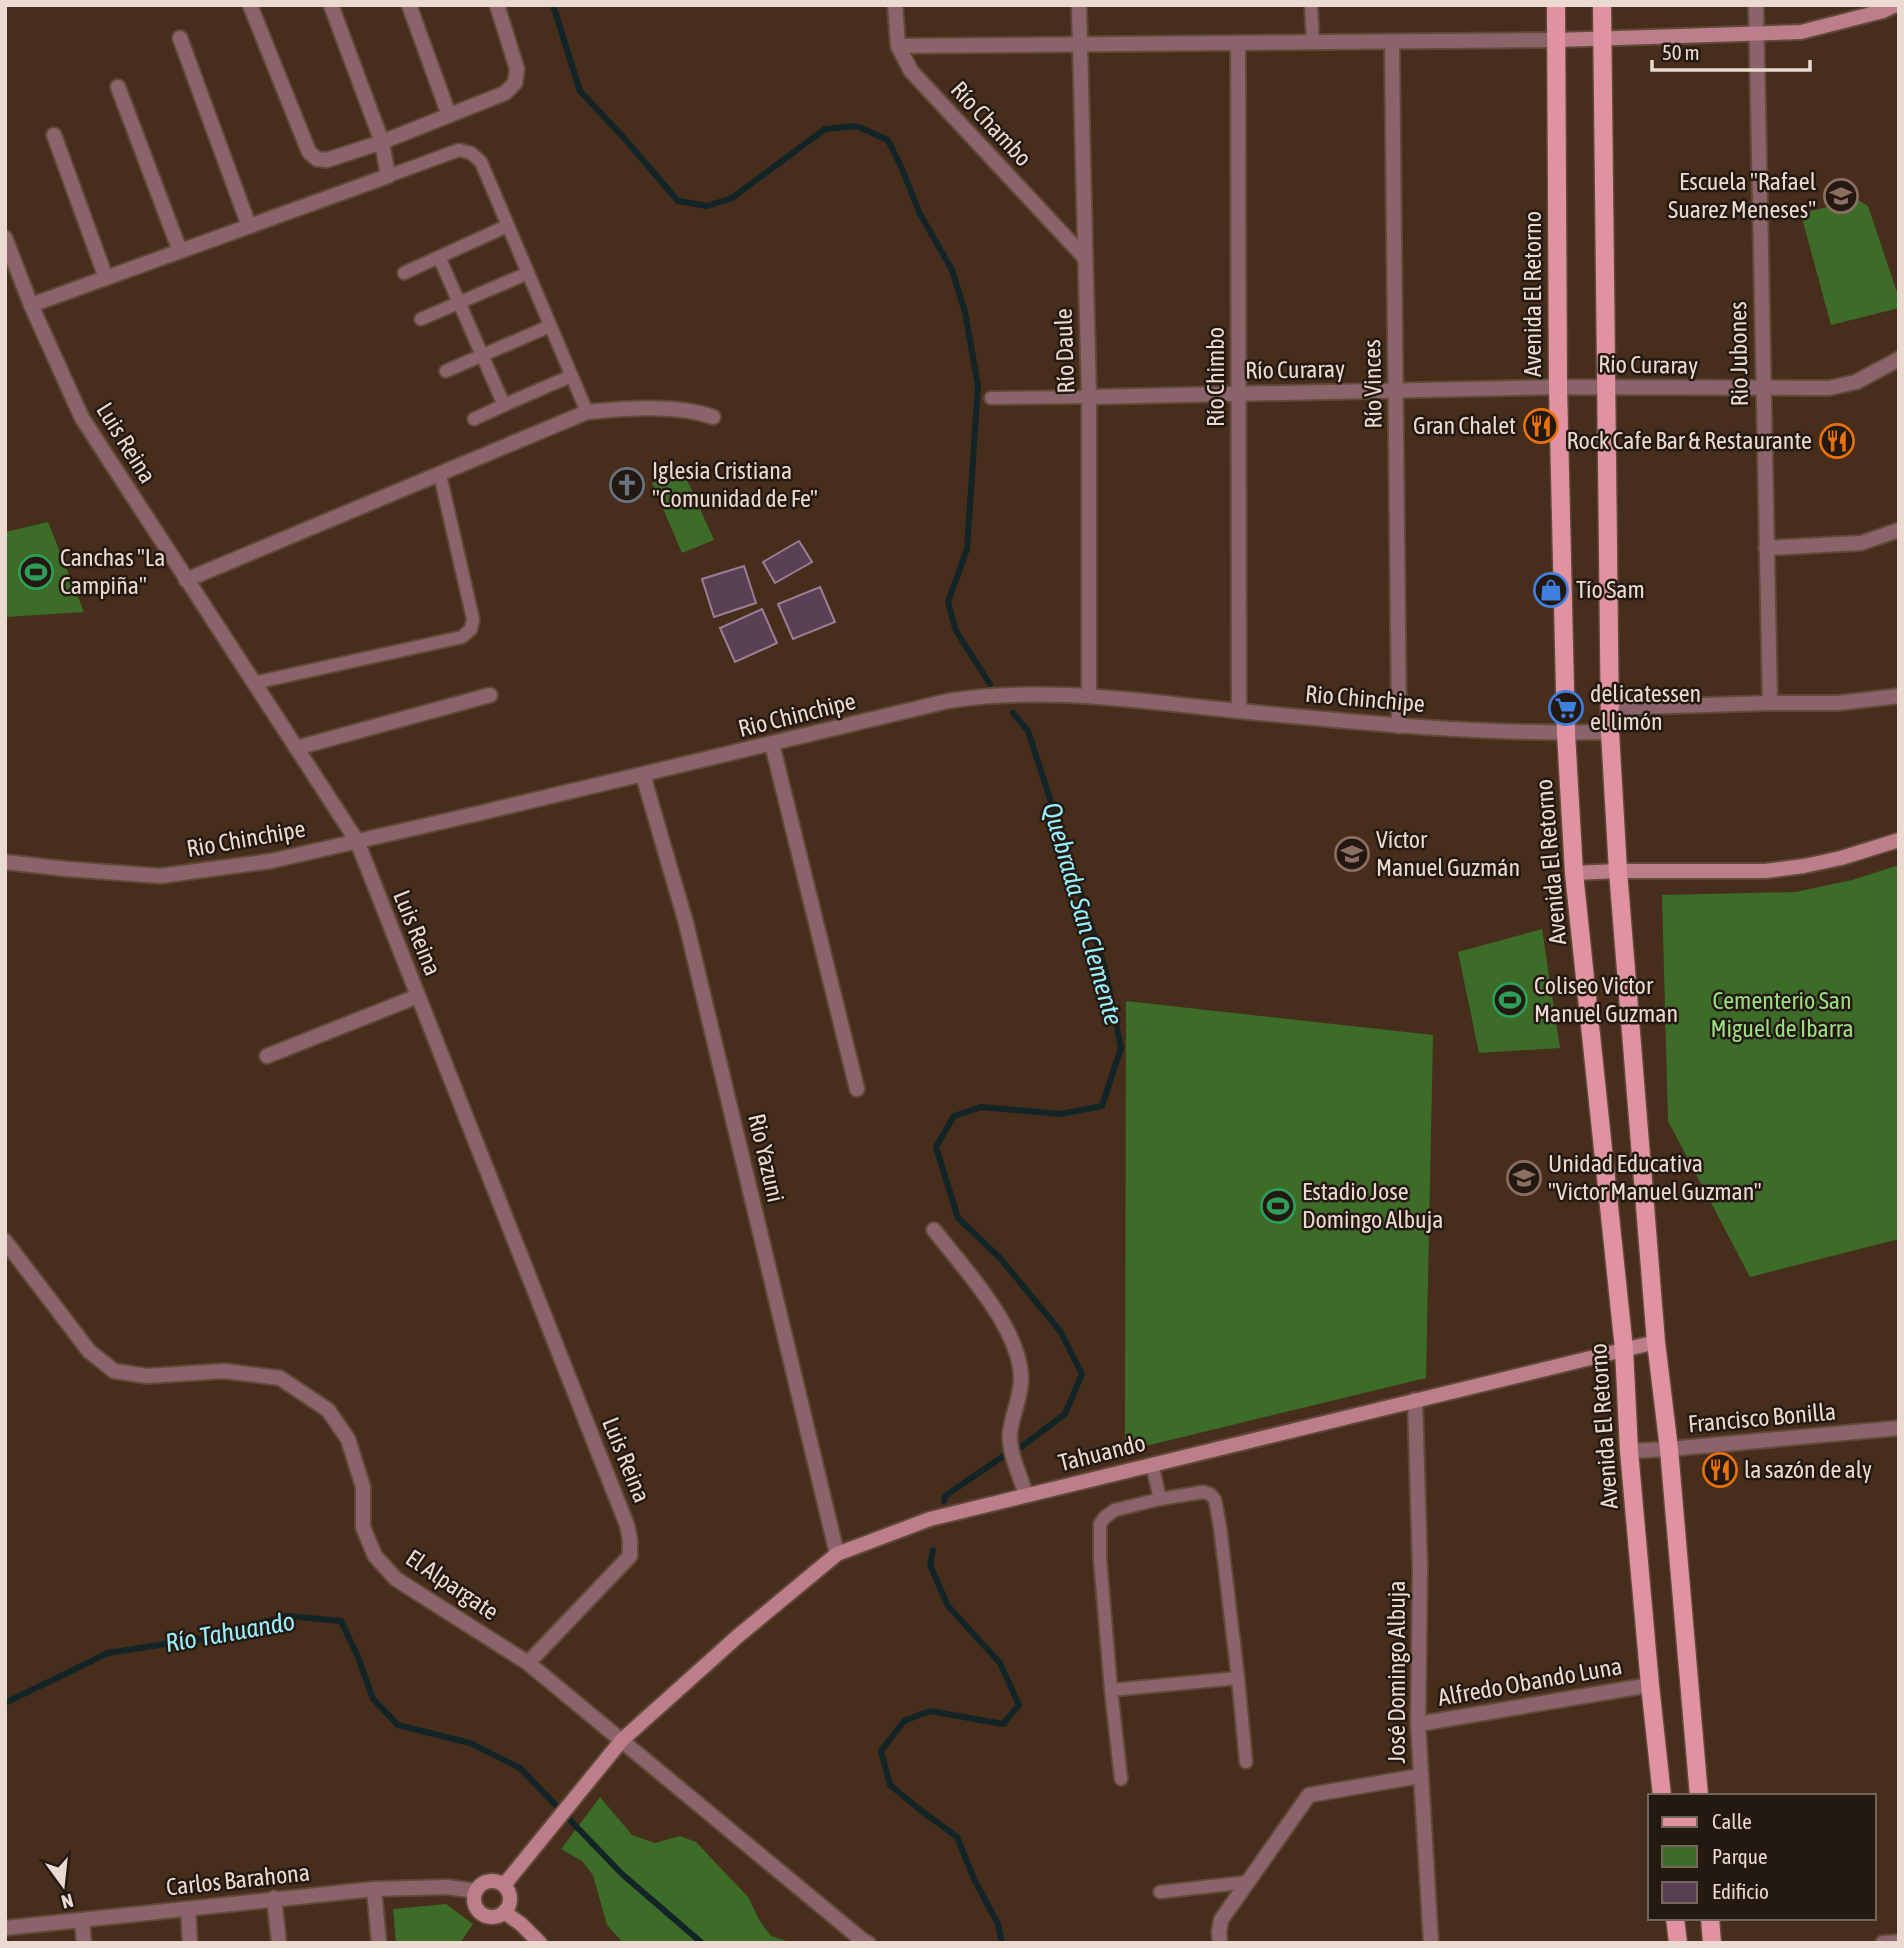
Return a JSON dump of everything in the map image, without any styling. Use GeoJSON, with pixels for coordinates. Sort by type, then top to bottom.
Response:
{"type":"FeatureCollection","features":[{"type":"Feature","properties":{"kind":"main road","name":"Avenida El Retorno"},"geometry":{"type":"LineString","coordinates":[[1556,5],[1558,387],[1566,733],[1574,873],[1624,1349],[1629,1451],[1662,1794]]}},
{"type":"Feature","properties":{"kind":"main road"},"geometry":{"type":"LineString","coordinates":[[1602,5],[1610,732],[1618,871],[1656,1342],[1669,1449],[1699,1794]]}},
{"type":"Feature","properties":{"kind":"main road"},"geometry":{"type":"LineString","coordinates":[[1675,1920],[1678,1943]]}},
{"type":"Feature","properties":{"kind":"main road"},"geometry":{"type":"LineString","coordinates":[[1710,1920],[1712,1943]]}},
{"type":"Feature","properties":{"kind":"street"},"geometry":{"type":"LineString","coordinates":[[250,5],[309,152],[317,159],[327,160],[382,142],[505,93],[516,83],[517,69],[497,5]]}},
{"type":"Feature","properties":{"kind":"street"},"geometry":{"type":"LineString","coordinates":[[31,305],[388,176],[382,142],[331,5]]}},
{"type":"Feature","properties":{"kind":"street"},"geometry":{"type":"LineString","coordinates":[[409,5],[449,115]]}},
{"type":"Feature","properties":{"kind":"street","name":"Río Chambo"},"geometry":{"type":"LineString","coordinates":[[895,5],[898,46],[911,71],[1085,258]]}},
{"type":"Feature","properties":{"kind":"street","name":"Río Daule"},"geometry":{"type":"LineString","coordinates":[[1079,5],[1089,397],[1089,695]]}},
{"type":"Feature","properties":{"kind":"street","name":"Rio Jubones"},"geometry":{"type":"LineString","coordinates":[[1756,5],[1770,703]]}},
{"type":"Feature","properties":{"kind":"street"},"geometry":{"type":"LineString","coordinates":[[898,46],[1603,40],[1801,32],[1896,5]]}},
{"type":"Feature","properties":{"kind":"street"},"geometry":{"type":"LineString","coordinates":[[180,38],[249,226]]}},
{"type":"Feature","properties":{"kind":"street","name":"Río Vinces"},"geometry":{"type":"LineString","coordinates":[[1392,42],[1399,726]]}},
{"type":"Feature","properties":{"kind":"street","name":"Río Chimbo"},"geometry":{"type":"LineString","coordinates":[[1238,43],[1239,711]]}},
{"type":"Feature","properties":{"kind":"street"},"geometry":{"type":"LineString","coordinates":[[118,87],[180,251]]}},
{"type":"Feature","properties":{"kind":"street"},"geometry":{"type":"LineString","coordinates":[[54,135],[106,278]]}},
{"type":"Feature","properties":{"kind":"street","name":"Luis Reina"},"geometry":{"type":"LineString","coordinates":[[5,238],[31,305],[82,418],[357,841],[627,1525],[629,1556],[528,1664]]}},
{"type":"Feature","properties":{"kind":"street","name":"Rio Curaray"},"geometry":{"type":"LineString","coordinates":[[1558,387],[1763,390],[1829,388],[1856,382],[1899,359]]}},
{"type":"Feature","properties":{"kind":"street","name":"Río Curaray"},"geometry":{"type":"LineString","coordinates":[[1089,397],[1558,387]]}},
{"type":"Feature","properties":{"kind":"street"},"geometry":{"type":"LineString","coordinates":[[186,580],[587,412],[614,409],[683,410],[713,416]]}},
{"type":"Feature","properties":{"kind":"street"},"geometry":{"type":"LineString","coordinates":[[1766,548],[1861,543],[1899,530]]}},
{"type":"Feature","properties":{"kind":"street"},"geometry":{"type":"LineString","coordinates":[[296,748],[490,695]]}},
{"type":"Feature","properties":{"kind":"street","name":"Rio Chinchipe"},"geometry":{"type":"LineString","coordinates":[[5,862],[160,876],[271,861],[977,696],[1089,695],[1399,726],[1566,733],[1610,732]]}},
{"type":"Feature","properties":{"kind":"street"},"geometry":{"type":"LineString","coordinates":[[1609,708],[1838,703],[1899,696]]}},
{"type":"Feature","properties":{"kind":"street"},"geometry":{"type":"LineString","coordinates":[[772,744],[858,1089]]}},
{"type":"Feature","properties":{"kind":"street","name":"Rio Yazuni"},"geometry":{"type":"LineString","coordinates":[[643,775],[686,923],[837,1554]]}},
{"type":"Feature","properties":{"kind":"street"},"geometry":{"type":"LineString","coordinates":[[1574,873],[1765,871],[1841,858],[1899,839]]}},
{"type":"Feature","properties":{"kind":"street"},"geometry":{"type":"LineString","coordinates":[[267,1056],[418,996]]}},
{"type":"Feature","properties":{"kind":"street"},"geometry":{"type":"LineString","coordinates":[[934,1230],[989,1301],[1017,1355],[1021,1376],[1020,1396],[1010,1431],[1010,1442],[1026,1495]]}},
{"type":"Feature","properties":{"kind":"street","name":"El Alpargate"},"geometry":{"type":"LineString","coordinates":[[5,1241],[89,1351],[114,1371],[147,1376],[224,1371],[280,1378],[328,1410],[348,1439],[363,1487],[363,1527],[375,1556],[396,1579],[528,1664],[868,1943]]}},
{"type":"Feature","properties":{"kind":"street","name":"Tahuando"},"geometry":{"type":"LineString","coordinates":[[504,1885],[622,1740],[738,1636],[837,1554],[930,1519],[1656,1342]]}},
{"type":"Feature","properties":{"kind":"street","name":"José Domingo Albuja"},"geometry":{"type":"LineString","coordinates":[[1415,1400],[1420,1567],[1418,1724],[1431,1943]]}},
{"type":"Feature","properties":{"kind":"street","name":"Francisco Bonilla"},"geometry":{"type":"LineString","coordinates":[[1629,1451],[1899,1428]]}},
{"type":"Feature","properties":{"kind":"street","name":"Alfredo Obando Luna"},"geometry":{"type":"LineString","coordinates":[[1418,1724],[1650,1685]]}},
{"type":"Feature","properties":{"kind":"street"},"geometry":{"type":"LineString","coordinates":[[1220,1943],[1221,1920],[1309,1795],[1420,1776]]}},
{"type":"Feature","properties":{"kind":"street"},"geometry":{"type":"LineString","coordinates":[[485,1882],[504,1885],[508,1889],[510,1901],[504,1912],[495,1916],[484,1914],[477,1907],[474,1896],[476,1891],[485,1882]]}},
{"type":"Feature","properties":{"kind":"street","name":"Carlos Barahona"},"geometry":{"type":"LineString","coordinates":[[5,1928],[374,1889],[447,1887],[476,1891]]}},
{"type":"Feature","properties":{"kind":"street"},"geometry":{"type":"LineString","coordinates":[[374,1889],[379,1943]]}},
{"type":"Feature","properties":{"kind":"street"},"geometry":{"type":"LineString","coordinates":[[274,1898],[279,1943]]}},
{"type":"Feature","properties":{"kind":"street"},"geometry":{"type":"LineString","coordinates":[[188,1909],[190,1943]]}},
{"type":"Feature","properties":{"kind":"street"},"geometry":{"type":"LineString","coordinates":[[504,1912],[540,1943]]}},
{"type":"Feature","properties":{"kind":"street"},"geometry":{"type":"LineString","coordinates":[[82,1920],[84,1943]]}},
{"type":"Feature","properties":{"kind":"street"},"geometry":{"type":"LineString","coordinates":[[1883,1943],[1899,1942]]}},
{"type":"Feature","properties":{"kind":"lane"},"geometry":{"type":"LineString","coordinates":[[1311,5],[1313,43]]}},
{"type":"Feature","properties":{"kind":"lane"},"geometry":{"type":"LineString","coordinates":[[388,176],[459,150],[471,153],[481,162],[587,412]]}},
{"type":"Feature","properties":{"kind":"lane"},"geometry":{"type":"LineString","coordinates":[[404,273],[507,226]]}},
{"type":"Feature","properties":{"kind":"lane"},"geometry":{"type":"LineString","coordinates":[[439,257],[504,405]]}},
{"type":"Feature","properties":{"kind":"lane"},"geometry":{"type":"LineString","coordinates":[[421,319],[528,273]]}},
{"type":"Feature","properties":{"kind":"lane"},"geometry":{"type":"LineString","coordinates":[[446,371],[550,326]]}},
{"type":"Feature","properties":{"kind":"lane"},"geometry":{"type":"LineString","coordinates":[[474,419],[571,376]]}},
{"type":"Feature","properties":{"kind":"lane","name":"Río Curaray"},"geometry":{"type":"LineString","coordinates":[[991,398],[1089,397]]}},
{"type":"Feature","properties":{"kind":"lane"},"geometry":{"type":"LineString","coordinates":[[254,683],[462,636],[471,629],[473,619],[440,475]]}},
{"type":"Feature","properties":{"kind":"lane"},"geometry":{"type":"LineString","coordinates":[[1152,1464],[1160,1499]]}},
{"type":"Feature","properties":{"kind":"lane"},"geometry":{"type":"LineString","coordinates":[[1121,1779],[1100,1559],[1100,1524],[1115,1510],[1203,1492],[1210,1494],[1214,1500],[1220,1527],[1246,1762]]}},
{"type":"Feature","properties":{"kind":"lane"},"geometry":{"type":"LineString","coordinates":[[1111,1690],[1238,1678]]}},
{"type":"Feature","properties":{"kind":"lane"},"geometry":{"type":"LineString","coordinates":[[1160,1892],[1248,1882]]}},
{"type":"Feature","properties":{"kind":"green space"},"geometry":{"type":"Polygon","coordinates":[[[1858,200],[1868,206],[1899,298],[1899,308],[1831,325],[1802,218],[1806,212],[1858,200]]]}},
{"type":"Feature","properties":{"kind":"green space"},"geometry":{"type":"Polygon","coordinates":[[[683,471],[714,540],[682,553],[652,483],[683,471]]]}},
{"type":"Feature","properties":{"kind":"green space","name":"Canchas \"La Campiña\""},"geometry":{"type":"Polygon","coordinates":[[[48,522],[84,612],[5,617],[5,532],[48,522]]]}},
{"type":"Feature","properties":{"kind":"green space","name":"Cementerio San Miguel de Ibarra"},"geometry":{"type":"Polygon","coordinates":[[[1899,865],[1899,1239],[1750,1277],[1668,1121],[1662,895],[1795,892],[1852,880],[1899,865]]]}},
{"type":"Feature","properties":{"kind":"green space","name":"Coliseo Victor Manuel Guzman"},"geometry":{"type":"Polygon","coordinates":[[[1542,929],[1560,1048],[1479,1053],[1458,952],[1542,929]]]}},
{"type":"Feature","properties":{"kind":"green space","name":"Estadio Jose Domingo Albuja"},"geometry":{"type":"Polygon","coordinates":[[[1126,1001],[1433,1035],[1426,1378],[1125,1451],[1126,1001]]]}},
{"type":"Feature","properties":{"kind":"green space"},"geometry":{"type":"Polygon","coordinates":[[[600,1797],[632,1835],[655,1843],[680,1836],[696,1842],[749,1898],[759,1920],[771,1936],[793,1943],[623,1943],[607,1925],[593,1875],[582,1861],[561,1849],[600,1797]]]}},
{"type":"Feature","properties":{"kind":"green space"},"geometry":{"type":"Polygon","coordinates":[[[446,1904],[473,1924],[460,1943],[396,1943],[393,1909],[446,1904]]]}},
{"type":"Feature","properties":{"kind":"building"},"geometry":{"type":"Polygon","coordinates":[[[799,541],[812,562],[775,583],[763,562],[799,541]]]}},
{"type":"Feature","properties":{"kind":"building"},"geometry":{"type":"Polygon","coordinates":[[[744,566],[756,603],[714,617],[702,579],[744,566]]]}},
{"type":"Feature","properties":{"kind":"building"},"geometry":{"type":"Polygon","coordinates":[[[820,587],[835,622],[793,639],[778,604],[820,587]]]}},
{"type":"Feature","properties":{"kind":"building"},"geometry":{"type":"Polygon","coordinates":[[[762,609],[777,643],[735,662],[720,628],[762,609]]]}},
{"type":"Feature","properties":{"kind":"waterway","name":"Quebrada San Clemente"},"geometry":{"type":"LineString","coordinates":[[553,5],[580,91],[678,201],[707,206],[732,198],[825,129],[856,126],[888,140],[919,212],[952,270],[965,312],[978,386],[967,549],[948,602],[956,631],[990,684]]}},
{"type":"Feature","properties":{"kind":"waterway","name":"Quebrada San Clemente"},"geometry":{"type":"LineString","coordinates":[[1013,713],[1028,731],[1105,968],[1121,1048],[1102,1106],[1060,1114],[981,1107],[954,1116],[936,1147],[958,1218],[1000,1258],[1060,1331],[1082,1374],[1065,1414],[1021,1447]]}},
{"type":"Feature","properties":{"kind":"waterway","name":"Quebrada San Clemente"},"geometry":{"type":"LineString","coordinates":[[944,1501],[945,1496],[1005,1455]]}},
{"type":"Feature","properties":{"kind":"waterway","name":"Quebrada San Clemente"},"geometry":{"type":"LineString","coordinates":[[933,1550],[930,1565],[948,1606],[1000,1663],[1019,1705],[1003,1724],[930,1711],[904,1721],[881,1751],[890,1785],[957,1837],[974,1879],[998,1924],[1002,1943]]}},
{"type":"Feature","properties":{"kind":"waterway","name":"Río Tahuando"},"geometry":{"type":"LineString","coordinates":[[5,1703],[108,1653],[204,1638],[287,1616],[341,1621],[373,1699],[398,1725],[470,1743],[520,1768],[622,1874],[702,1943]]}},
{"type":"Feature","properties":{"kind":"place","name":"Escuela \"Rafael Suarez Meneses\""},"geometry":{"type":"Point","coordinates":[1841,196]}},
{"type":"Feature","properties":{"kind":"place","name":"Gran Chalet"},"geometry":{"type":"Point","coordinates":[1541,426]}},
{"type":"Feature","properties":{"kind":"place","name":"Rock Cafe Bar & Restaurante"},"geometry":{"type":"Point","coordinates":[1837,441]}},
{"type":"Feature","properties":{"kind":"place","name":"Iglesia Cristiana \"Comunidad de Fe\""},"geometry":{"type":"Point","coordinates":[627,485]}},
{"type":"Feature","properties":{"kind":"place","name":"Canchas \"La Campiña\""},"geometry":{"type":"Point","coordinates":[36,572]}},
{"type":"Feature","properties":{"kind":"place","name":"Tío Sam"},"geometry":{"type":"Point","coordinates":[1551,590]}},
{"type":"Feature","properties":{"kind":"place","name":"delicatessen el limón"},"geometry":{"type":"Point","coordinates":[1566,708]}},
{"type":"Feature","properties":{"kind":"place","name":"Víctor Manuel Guzmán"},"geometry":{"type":"Point","coordinates":[1352,854]}},
{"type":"Feature","properties":{"kind":"place","name":"Coliseo Victor Manuel Guzman"},"geometry":{"type":"Point","coordinates":[1510,1000]}},
{"type":"Feature","properties":{"kind":"place","name":"Unidad Educativa \"Victor Manuel Guzman\""},"geometry":{"type":"Point","coordinates":[1524,1178]}},
{"type":"Feature","properties":{"kind":"place","name":"Estadio Jose Domingo Albuja"},"geometry":{"type":"Point","coordinates":[1278,1206]}},
{"type":"Feature","properties":{"kind":"place","name":"la sazón de aly"},"geometry":{"type":"Point","coordinates":[1720,1470]}}]}
